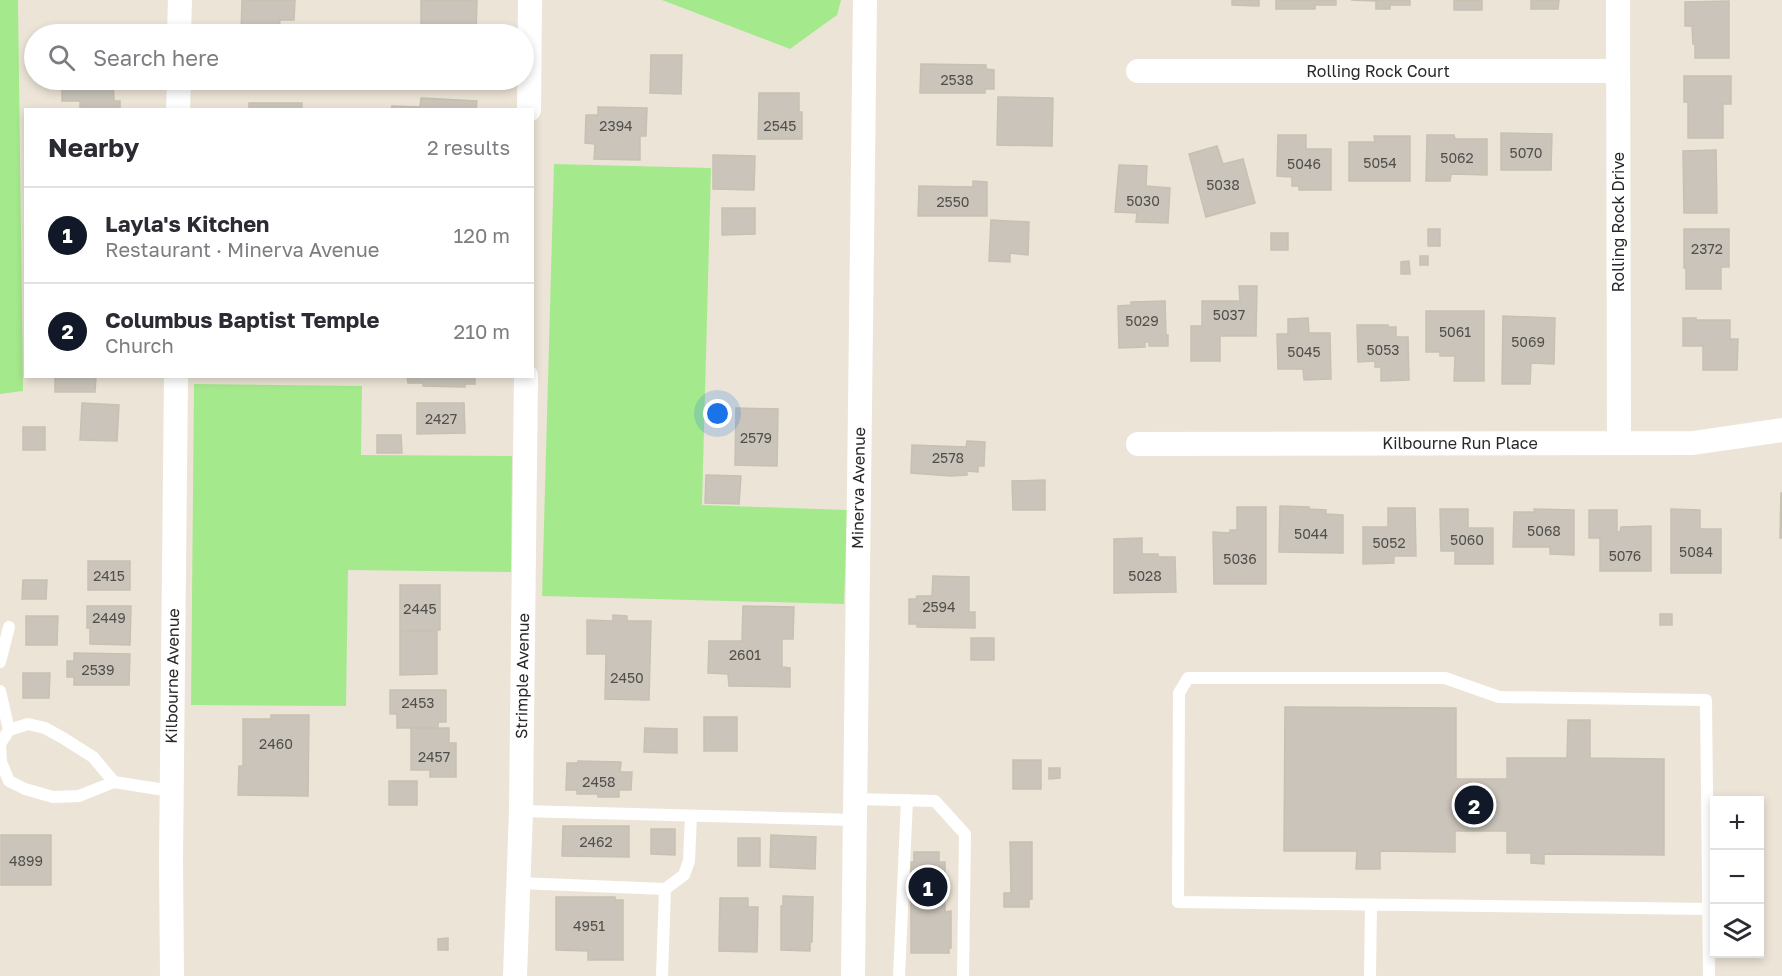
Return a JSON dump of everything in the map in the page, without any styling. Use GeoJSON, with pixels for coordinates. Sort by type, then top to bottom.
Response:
{"type":"FeatureCollection","features":[{"type":"Feature","properties":{"kind":"street"},"geometry":{"type":"LineString","coordinates":[[179,24],[180,0]]}},
{"type":"Feature","properties":{"kind":"street"},"geometry":{"type":"LineString","coordinates":[[530,0],[530,24]]}},
{"type":"Feature","properties":{"kind":"street","name":"Minerva Avenue"},"geometry":{"type":"LineString","coordinates":[[853,976],[865,0]]}},
{"type":"Feature","properties":{"kind":"street","name":"Rolling Rock Drive"},"geometry":{"type":"LineString","coordinates":[[1618,0],[1619,443]]}},
{"type":"Feature","properties":{"kind":"street","name":"Rolling Rock Court"},"geometry":{"type":"LineString","coordinates":[[1138,71],[1618,71]]}},
{"type":"Feature","properties":{"kind":"street"},"geometry":{"type":"LineString","coordinates":[[178,108],[179,90]]}},
{"type":"Feature","properties":{"kind":"street"},"geometry":{"type":"LineString","coordinates":[[529,90],[529,108]]}},
{"type":"Feature","properties":{"kind":"street","name":"Kilbourne Avenue"},"geometry":{"type":"LineString","coordinates":[[172,976],[171,791],[176,378]]}},
{"type":"Feature","properties":{"kind":"street","name":"Strimple Avenue"},"geometry":{"type":"LineString","coordinates":[[515,976],[521,811],[526,378]]}},
{"type":"Feature","properties":{"kind":"street","name":"Kilbourne Run Place"},"geometry":{"type":"LineString","coordinates":[[1138,444],[1693,443],[1782,429]]}},
{"type":"Feature","properties":{"kind":"lane"},"geometry":{"type":"LineString","coordinates":[[0,662],[9,627]]}},
{"type":"Feature","properties":{"kind":"lane"},"geometry":{"type":"LineString","coordinates":[[1708,909],[1178,902],[1179,693],[1188,678],[1445,678],[1499,697],[1706,700],[1708,909],[1708,976]]}},
{"type":"Feature","properties":{"kind":"lane"},"geometry":{"type":"LineString","coordinates":[[0,691],[9,730]]}},
{"type":"Feature","properties":{"kind":"lane"},"geometry":{"type":"LineString","coordinates":[[114,782],[93,757],[45,728],[28,724],[9,730],[0,744],[1,762],[9,781],[25,789],[53,797],[79,796],[114,782],[171,791]]}},
{"type":"Feature","properties":{"kind":"lane"},"geometry":{"type":"LineString","coordinates":[[899,976],[907,800]]}},
{"type":"Feature","properties":{"kind":"lane"},"geometry":{"type":"LineString","coordinates":[[521,811],[691,816],[855,810],[907,800],[935,801],[965,834],[963,976]]}},
{"type":"Feature","properties":{"kind":"lane"},"geometry":{"type":"LineString","coordinates":[[519,883],[666,889],[684,875],[689,861],[691,816]]}},
{"type":"Feature","properties":{"kind":"lane"},"geometry":{"type":"LineString","coordinates":[[662,976],[666,889]]}},
{"type":"Feature","properties":{"kind":"lane"},"geometry":{"type":"LineString","coordinates":[[1370,976],[1371,904]]}},
{"type":"Feature","properties":{"kind":"green space"},"geometry":{"type":"Polygon","coordinates":[[[0,0],[18,0],[23,391],[0,394],[0,0]]]}},
{"type":"Feature","properties":{"kind":"green space"},"geometry":{"type":"Polygon","coordinates":[[[662,0],[841,0],[837,15],[790,49],[662,0]]]}},
{"type":"Feature","properties":{"kind":"green space"},"geometry":{"type":"Polygon","coordinates":[[[554,164],[711,168],[702,505],[847,510],[844,604],[542,596],[554,164]]]}},
{"type":"Feature","properties":{"kind":"green space"},"geometry":{"type":"Polygon","coordinates":[[[194,384],[362,386],[361,455],[512,456],[511,572],[348,570],[346,706],[191,705],[194,384]]]}},
{"type":"Feature","properties":{"kind":"building"},"geometry":{"type":"Polygon","coordinates":[[[242,0],[295,0],[294,20],[280,20],[280,24],[241,24],[242,0]]]}},
{"type":"Feature","properties":{"kind":"building"},"geometry":{"type":"Polygon","coordinates":[[[421,0],[477,0],[476,24],[421,24],[421,0]]]}},
{"type":"Feature","properties":{"kind":"building"},"geometry":{"type":"Polygon","coordinates":[[[1232,0],[1259,0],[1259,6],[1232,5],[1232,0]]]}},
{"type":"Feature","properties":{"kind":"building"},"geometry":{"type":"Polygon","coordinates":[[[1276,0],[1336,0],[1336,5],[1315,5],[1315,9],[1276,9],[1276,0]]]}},
{"type":"Feature","properties":{"kind":"building"},"geometry":{"type":"Polygon","coordinates":[[[1351,0],[1410,0],[1410,5],[1390,5],[1390,9],[1376,9],[1376,1],[1351,0]]]}},
{"type":"Feature","properties":{"kind":"building"},"geometry":{"type":"Polygon","coordinates":[[[1454,0],[1482,0],[1482,10],[1454,10],[1454,0]]]}},
{"type":"Feature","properties":{"kind":"building"},"geometry":{"type":"Polygon","coordinates":[[[1531,0],[1559,0],[1558,9],[1531,9],[1531,0]]]}},
{"type":"Feature","properties":{"kind":"building"},"geometry":{"type":"Polygon","coordinates":[[[1729,1],[1729,58],[1695,58],[1692,26],[1685,26],[1685,2],[1729,1]]]}},
{"type":"Feature","properties":{"kind":"building"},"geometry":{"type":"Polygon","coordinates":[[[651,55],[682,55],[681,94],[650,93],[651,55]]]}},
{"type":"Feature","properties":{"kind":"building"},"geometry":{"type":"Polygon","coordinates":[[[921,64],[986,65],[986,69],[994,70],[994,89],[985,89],[985,93],[920,93],[921,64]]]}},
{"type":"Feature","properties":{"kind":"building"},"geometry":{"type":"Polygon","coordinates":[[[1684,76],[1731,76],[1731,104],[1723,104],[1723,138],[1688,138],[1688,102],[1684,102],[1684,76]]]}},
{"type":"Feature","properties":{"kind":"building"},"geometry":{"type":"Polygon","coordinates":[[[62,90],[113,90],[114,101],[120,101],[120,108],[80,108],[80,101],[62,101],[62,90]]]}},
{"type":"Feature","properties":{"kind":"building"},"geometry":{"type":"Polygon","coordinates":[[[759,93],[799,93],[802,139],[758,139],[759,93]]]}},
{"type":"Feature","properties":{"kind":"building"},"geometry":{"type":"Polygon","coordinates":[[[998,97],[1053,98],[1052,146],[997,145],[998,97]]]}},
{"type":"Feature","properties":{"kind":"building"},"geometry":{"type":"Polygon","coordinates":[[[421,98],[477,101],[476,108],[392,108],[392,106],[420,107],[421,98]]]}},
{"type":"Feature","properties":{"kind":"building"},"geometry":{"type":"Polygon","coordinates":[[[249,103],[302,103],[302,108],[249,108],[249,103]]]}},
{"type":"Feature","properties":{"kind":"building"},"geometry":{"type":"Polygon","coordinates":[[[598,107],[647,108],[646,136],[640,136],[640,160],[594,159],[595,144],[585,143],[586,115],[598,115],[598,107]]]}},
{"type":"Feature","properties":{"kind":"building"},"geometry":{"type":"Polygon","coordinates":[[[1501,133],[1552,134],[1551,170],[1501,170],[1501,133]]]}},
{"type":"Feature","properties":{"kind":"building"},"geometry":{"type":"Polygon","coordinates":[[[1278,135],[1306,135],[1306,149],[1331,149],[1331,190],[1299,190],[1299,186],[1292,186],[1292,177],[1277,176],[1278,135]]]}},
{"type":"Feature","properties":{"kind":"building"},"geometry":{"type":"Polygon","coordinates":[[[1427,135],[1454,135],[1455,139],[1487,139],[1487,175],[1451,174],[1450,181],[1426,181],[1427,135]]]}},
{"type":"Feature","properties":{"kind":"building"},"geometry":{"type":"Polygon","coordinates":[[[1374,136],[1410,136],[1410,181],[1349,181],[1349,142],[1375,142],[1374,136]]]}},
{"type":"Feature","properties":{"kind":"building"},"geometry":{"type":"Polygon","coordinates":[[[1217,146],[1223,164],[1243,159],[1255,203],[1206,217],[1189,154],[1217,146]]]}},
{"type":"Feature","properties":{"kind":"building"},"geometry":{"type":"Polygon","coordinates":[[[1716,150],[1717,213],[1684,213],[1683,151],[1716,150]]]}},
{"type":"Feature","properties":{"kind":"building"},"geometry":{"type":"Polygon","coordinates":[[[713,155],[755,156],[754,190],[713,189],[713,155]]]}},
{"type":"Feature","properties":{"kind":"building"},"geometry":{"type":"Polygon","coordinates":[[[1119,165],[1147,166],[1146,186],[1170,188],[1168,223],[1136,222],[1137,213],[1115,212],[1119,165]]]}},
{"type":"Feature","properties":{"kind":"building"},"geometry":{"type":"Polygon","coordinates":[[[973,181],[987,182],[987,216],[918,216],[919,186],[973,187],[973,181]]]}},
{"type":"Feature","properties":{"kind":"building"},"geometry":{"type":"Polygon","coordinates":[[[722,208],[755,208],[755,234],[722,235],[722,208]]]}},
{"type":"Feature","properties":{"kind":"building"},"geometry":{"type":"Polygon","coordinates":[[[991,220],[1029,222],[1028,255],[1010,253],[1010,262],[989,261],[991,220]]]}},
{"type":"Feature","properties":{"kind":"building"},"geometry":{"type":"Polygon","coordinates":[[[1428,229],[1440,229],[1440,246],[1428,246],[1428,229]]]}},
{"type":"Feature","properties":{"kind":"building"},"geometry":{"type":"Polygon","coordinates":[[[1684,229],[1729,229],[1729,267],[1721,267],[1721,289],[1686,289],[1684,229]]]}},
{"type":"Feature","properties":{"kind":"building"},"geometry":{"type":"Polygon","coordinates":[[[1271,233],[1288,233],[1288,250],[1271,250],[1271,233]]]}},
{"type":"Feature","properties":{"kind":"building"},"geometry":{"type":"Polygon","coordinates":[[[1420,256],[1428,256],[1428,265],[1420,265],[1420,256]]]}},
{"type":"Feature","properties":{"kind":"building"},"geometry":{"type":"Polygon","coordinates":[[[1409,261],[1410,274],[1401,274],[1401,262],[1409,261]]]}},
{"type":"Feature","properties":{"kind":"building"},"geometry":{"type":"Polygon","coordinates":[[[1239,286],[1257,286],[1256,336],[1220,336],[1220,361],[1191,361],[1191,326],[1202,326],[1202,301],[1240,301],[1239,286]]]}},
{"type":"Feature","properties":{"kind":"building"},"geometry":{"type":"Polygon","coordinates":[[[1165,301],[1168,346],[1149,346],[1149,342],[1145,342],[1145,347],[1119,348],[1118,306],[1131,305],[1131,302],[1165,301]]]}},
{"type":"Feature","properties":{"kind":"building"},"geometry":{"type":"Polygon","coordinates":[[[1426,311],[1484,311],[1484,381],[1454,381],[1455,356],[1440,356],[1440,352],[1426,352],[1426,311]]]}},
{"type":"Feature","properties":{"kind":"building"},"geometry":{"type":"Polygon","coordinates":[[[1503,316],[1555,318],[1554,364],[1531,363],[1530,384],[1502,384],[1503,316]]]}},
{"type":"Feature","properties":{"kind":"building"},"geometry":{"type":"Polygon","coordinates":[[[1308,318],[1309,333],[1330,333],[1331,379],[1304,380],[1303,369],[1278,369],[1277,334],[1288,334],[1288,319],[1308,318]]]}},
{"type":"Feature","properties":{"kind":"building"},"geometry":{"type":"Polygon","coordinates":[[[1683,318],[1730,320],[1730,339],[1738,339],[1737,370],[1703,370],[1703,346],[1683,346],[1683,318]]]}},
{"type":"Feature","properties":{"kind":"building"},"geometry":{"type":"Polygon","coordinates":[[[1357,325],[1388,325],[1388,327],[1396,327],[1396,337],[1408,337],[1409,380],[1381,381],[1381,367],[1375,367],[1375,361],[1358,362],[1357,325]]]}},
{"type":"Feature","properties":{"kind":"building"},"geometry":{"type":"Polygon","coordinates":[[[55,378],[96,378],[95,392],[55,392],[55,378]]]}},
{"type":"Feature","properties":{"kind":"building"},"geometry":{"type":"Polygon","coordinates":[[[407,378],[475,378],[475,384],[465,384],[465,387],[423,386],[423,383],[408,383],[407,378]]]}},
{"type":"Feature","properties":{"kind":"building"},"geometry":{"type":"Polygon","coordinates":[[[82,403],[119,405],[117,441],[80,440],[82,403]]]}},
{"type":"Feature","properties":{"kind":"building"},"geometry":{"type":"Polygon","coordinates":[[[417,403],[464,403],[465,433],[417,434],[417,403]]]}},
{"type":"Feature","properties":{"kind":"building"},"geometry":{"type":"Polygon","coordinates":[[[736,408],[778,409],[777,466],[735,465],[736,408]]]}},
{"type":"Feature","properties":{"kind":"building"},"geometry":{"type":"Polygon","coordinates":[[[23,427],[45,427],[45,450],[23,450],[23,427]]]}},
{"type":"Feature","properties":{"kind":"building"},"geometry":{"type":"Polygon","coordinates":[[[377,435],[401,435],[402,453],[377,453],[377,435]]]}},
{"type":"Feature","properties":{"kind":"building"},"geometry":{"type":"Polygon","coordinates":[[[967,441],[985,442],[984,466],[978,466],[978,472],[967,471],[967,475],[951,476],[911,473],[912,445],[966,447],[967,441]]]}},
{"type":"Feature","properties":{"kind":"building"},"geometry":{"type":"Polygon","coordinates":[[[706,475],[741,476],[739,504],[705,503],[706,475]]]}},
{"type":"Feature","properties":{"kind":"building"},"geometry":{"type":"Polygon","coordinates":[[[1045,480],[1045,510],[1013,510],[1012,481],[1045,480]]]}},
{"type":"Feature","properties":{"kind":"building"},"geometry":{"type":"Polygon","coordinates":[[[1781,493],[1782,538],[1780,538],[1781,493]]]}},
{"type":"Feature","properties":{"kind":"building"},"geometry":{"type":"Polygon","coordinates":[[[1280,506],[1309,507],[1309,509],[1326,510],[1326,514],[1343,515],[1343,553],[1279,552],[1280,506]]]}},
{"type":"Feature","properties":{"kind":"building"},"geometry":{"type":"Polygon","coordinates":[[[1237,507],[1266,507],[1266,584],[1214,584],[1213,532],[1230,533],[1230,530],[1237,530],[1237,507]]]}},
{"type":"Feature","properties":{"kind":"building"},"geometry":{"type":"Polygon","coordinates":[[[1388,508],[1415,508],[1416,556],[1394,556],[1394,563],[1363,564],[1363,527],[1388,527],[1388,508]]]}},
{"type":"Feature","properties":{"kind":"building"},"geometry":{"type":"Polygon","coordinates":[[[1440,509],[1468,509],[1468,528],[1493,528],[1493,564],[1455,564],[1455,551],[1441,551],[1440,509]]]}},
{"type":"Feature","properties":{"kind":"building"},"geometry":{"type":"Polygon","coordinates":[[[1534,509],[1574,510],[1574,555],[1550,554],[1550,547],[1513,547],[1514,512],[1535,512],[1534,509]]]}},
{"type":"Feature","properties":{"kind":"building"},"geometry":{"type":"Polygon","coordinates":[[[1671,509],[1700,510],[1700,529],[1721,529],[1721,573],[1671,573],[1671,509]]]}},
{"type":"Feature","properties":{"kind":"building"},"geometry":{"type":"Polygon","coordinates":[[[1589,510],[1617,510],[1617,532],[1620,532],[1621,527],[1651,526],[1651,571],[1600,571],[1600,538],[1589,538],[1589,510]]]}},
{"type":"Feature","properties":{"kind":"building"},"geometry":{"type":"Polygon","coordinates":[[[1142,538],[1142,554],[1175,557],[1176,592],[1114,593],[1114,539],[1142,538]]]}},
{"type":"Feature","properties":{"kind":"building"},"geometry":{"type":"Polygon","coordinates":[[[88,561],[130,561],[130,590],[88,590],[88,561]]]}},
{"type":"Feature","properties":{"kind":"building"},"geometry":{"type":"Polygon","coordinates":[[[933,576],[969,577],[969,612],[975,612],[975,628],[917,627],[917,624],[909,624],[909,599],[916,599],[917,596],[932,596],[933,576]]]}},
{"type":"Feature","properties":{"kind":"building"},"geometry":{"type":"Polygon","coordinates":[[[23,580],[47,580],[46,599],[22,599],[23,580]]]}},
{"type":"Feature","properties":{"kind":"building"},"geometry":{"type":"Polygon","coordinates":[[[400,585],[440,585],[440,630],[400,631],[400,585]]]}},
{"type":"Feature","properties":{"kind":"building"},"geometry":{"type":"Polygon","coordinates":[[[87,606],[131,606],[130,645],[90,644],[87,606]]]}},
{"type":"Feature","properties":{"kind":"building"},"geometry":{"type":"Polygon","coordinates":[[[743,606],[794,607],[793,639],[782,639],[782,667],[790,668],[790,687],[729,686],[728,674],[708,673],[709,641],[742,641],[743,606]]]}},
{"type":"Feature","properties":{"kind":"building"},"geometry":{"type":"Polygon","coordinates":[[[1660,614],[1672,614],[1672,625],[1660,625],[1660,614]]]}},
{"type":"Feature","properties":{"kind":"building"},"geometry":{"type":"Polygon","coordinates":[[[613,615],[627,616],[627,621],[651,621],[649,700],[605,699],[606,654],[587,654],[587,620],[613,621],[613,615]]]}},
{"type":"Feature","properties":{"kind":"building"},"geometry":{"type":"Polygon","coordinates":[[[26,616],[58,616],[57,645],[26,645],[26,616]]]}},
{"type":"Feature","properties":{"kind":"building"},"geometry":{"type":"Polygon","coordinates":[[[400,631],[437,631],[437,674],[400,675],[400,631]]]}},
{"type":"Feature","properties":{"kind":"building"},"geometry":{"type":"Polygon","coordinates":[[[971,638],[994,638],[994,660],[971,660],[971,638]]]}},
{"type":"Feature","properties":{"kind":"building"},"geometry":{"type":"Polygon","coordinates":[[[74,653],[130,654],[129,685],[74,685],[74,677],[67,677],[67,661],[74,661],[74,653]]]}},
{"type":"Feature","properties":{"kind":"building"},"geometry":{"type":"Polygon","coordinates":[[[23,673],[50,673],[49,698],[23,698],[23,673]]]}},
{"type":"Feature","properties":{"kind":"building"},"geometry":{"type":"Polygon","coordinates":[[[390,690],[446,690],[446,722],[438,722],[438,728],[397,728],[397,714],[390,714],[390,690]]]}},
{"type":"Feature","properties":{"kind":"building"},"geometry":{"type":"Polygon","coordinates":[[[1285,707],[1456,708],[1456,779],[1507,779],[1507,758],[1567,758],[1568,720],[1590,720],[1590,758],[1664,759],[1664,855],[1544,854],[1544,864],[1531,863],[1531,853],[1507,853],[1507,831],[1455,831],[1455,852],[1380,851],[1380,869],[1356,869],[1357,851],[1284,851],[1285,707]]]}},
{"type":"Feature","properties":{"kind":"building"},"geometry":{"type":"Polygon","coordinates":[[[271,715],[309,715],[308,796],[238,795],[239,766],[243,766],[243,719],[271,719],[271,715]]]}},
{"type":"Feature","properties":{"kind":"building"},"geometry":{"type":"Polygon","coordinates":[[[704,717],[737,717],[737,751],[704,751],[704,717]]]}},
{"type":"Feature","properties":{"kind":"building"},"geometry":{"type":"Polygon","coordinates":[[[411,728],[449,728],[449,743],[456,743],[456,777],[430,777],[430,770],[411,770],[411,728]]]}},
{"type":"Feature","properties":{"kind":"building"},"geometry":{"type":"Polygon","coordinates":[[[645,728],[677,729],[677,753],[644,752],[645,728]]]}},
{"type":"Feature","properties":{"kind":"building"},"geometry":{"type":"Polygon","coordinates":[[[1013,760],[1041,760],[1041,789],[1013,789],[1013,760]]]}},
{"type":"Feature","properties":{"kind":"building"},"geometry":{"type":"Polygon","coordinates":[[[578,761],[621,762],[620,772],[632,772],[631,790],[619,790],[619,797],[598,797],[598,794],[577,794],[577,790],[566,790],[567,763],[578,763],[578,761]]]}},
{"type":"Feature","properties":{"kind":"building"},"geometry":{"type":"Polygon","coordinates":[[[1049,768],[1060,768],[1060,778],[1049,779],[1049,768]]]}},
{"type":"Feature","properties":{"kind":"building"},"geometry":{"type":"Polygon","coordinates":[[[389,781],[417,781],[417,805],[389,805],[389,781]]]}},
{"type":"Feature","properties":{"kind":"building"},"geometry":{"type":"Polygon","coordinates":[[[563,826],[629,826],[629,857],[562,856],[563,826]]]}},
{"type":"Feature","properties":{"kind":"building"},"geometry":{"type":"Polygon","coordinates":[[[651,829],[675,829],[675,855],[651,854],[651,829]]]}},
{"type":"Feature","properties":{"kind":"building"},"geometry":{"type":"Polygon","coordinates":[[[1,835],[51,835],[51,885],[1,885],[1,835]]]}},
{"type":"Feature","properties":{"kind":"building"},"geometry":{"type":"Polygon","coordinates":[[[771,835],[816,837],[815,869],[770,867],[771,835]]]}},
{"type":"Feature","properties":{"kind":"building"},"geometry":{"type":"Polygon","coordinates":[[[738,838],[760,838],[760,866],[738,866],[738,838]]]}},
{"type":"Feature","properties":{"kind":"building"},"geometry":{"type":"Polygon","coordinates":[[[1010,842],[1032,842],[1032,899],[1029,899],[1029,907],[1004,907],[1004,893],[1011,893],[1010,842]]]}},
{"type":"Feature","properties":{"kind":"building"},"geometry":{"type":"Polygon","coordinates":[[[914,852],[939,852],[939,862],[945,862],[945,912],[951,911],[949,953],[911,953],[911,862],[914,862],[914,852]]]}},
{"type":"Feature","properties":{"kind":"building"},"geometry":{"type":"Polygon","coordinates":[[[783,896],[813,897],[810,951],[781,950],[783,896]]]}},
{"type":"Feature","properties":{"kind":"building"},"geometry":{"type":"Polygon","coordinates":[[[556,897],[615,897],[615,900],[623,900],[623,960],[588,960],[588,951],[556,950],[556,897]]]}},
{"type":"Feature","properties":{"kind":"building"},"geometry":{"type":"Polygon","coordinates":[[[720,898],[748,898],[748,907],[758,907],[757,952],[719,951],[720,898]]]}},
{"type":"Feature","properties":{"kind":"building"},"geometry":{"type":"Polygon","coordinates":[[[448,938],[448,950],[438,950],[438,939],[448,938]]]}},
{"type":"Feature","properties":{"kind":"place","name":"Columbus Baptist Temple"},"geometry":{"type":"Point","coordinates":[1474,805]}},
{"type":"Feature","properties":{"kind":"place","name":"Layla's Kitchen"},"geometry":{"type":"Point","coordinates":[928,887]}}]}
